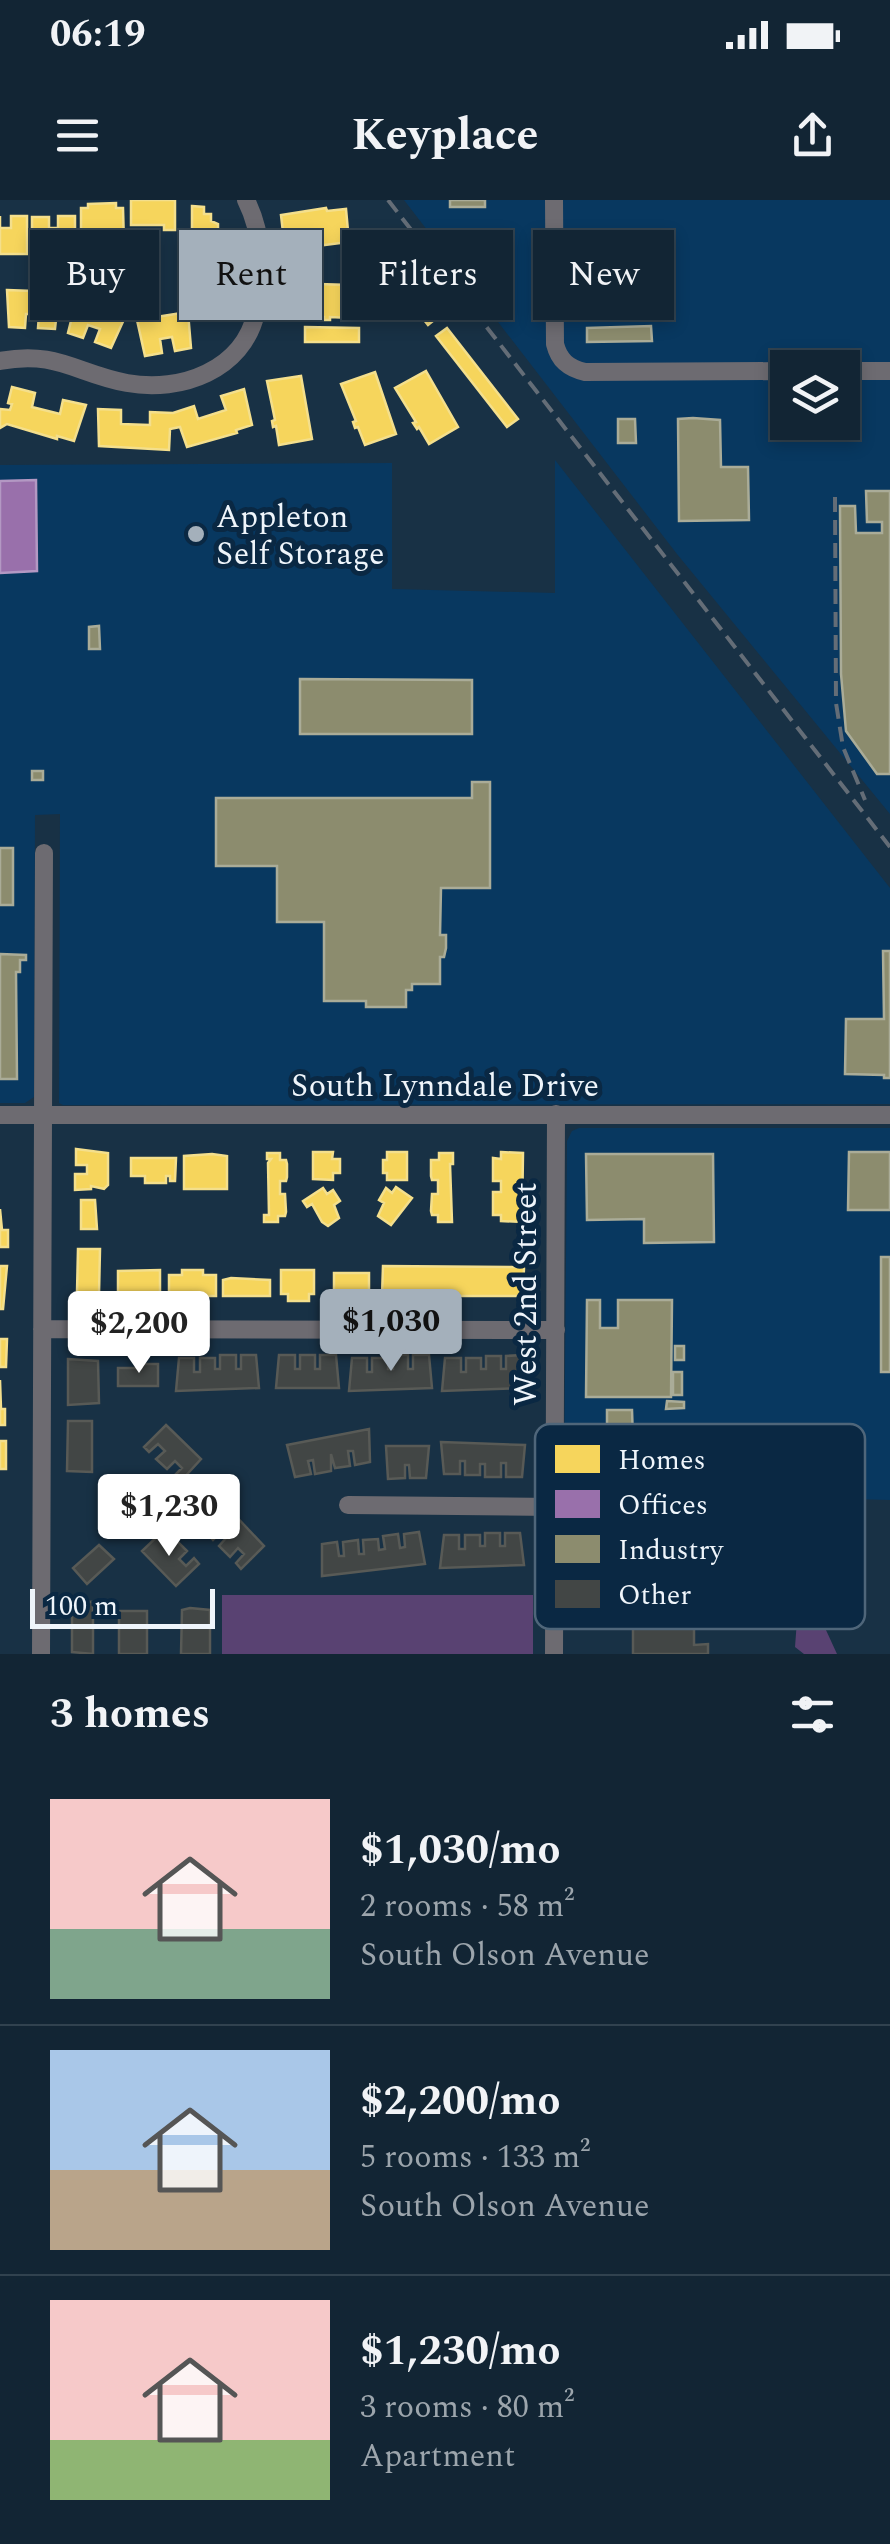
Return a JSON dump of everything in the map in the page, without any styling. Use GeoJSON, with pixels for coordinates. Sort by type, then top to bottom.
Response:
{"type":"FeatureCollection","features":[{"type":"Feature","properties":{"kind":"street"},"geometry":{"type":"LineString","coordinates":[[0,361],[24,357],[56,360],[143,385],[181,382],[218,369],[235,356],[245,340],[258,304],[260,245],[256,220],[246,200]]}},
{"type":"Feature","properties":{"kind":"street"},"geometry":{"type":"LineString","coordinates":[[554,200],[555,344],[566,365],[584,372],[770,371]]}},
{"type":"Feature","properties":{"kind":"street"},"geometry":{"type":"LineString","coordinates":[[860,370],[890,371]]}},
{"type":"Feature","properties":{"kind":"street"},"geometry":{"type":"LineString","coordinates":[[41,1654],[44,854]]}},
{"type":"Feature","properties":{"kind":"street","name":"West 2nd Street"},"geometry":{"type":"LineString","coordinates":[[555,1424],[556,1114]]}},
{"type":"Feature","properties":{"kind":"street","name":"South Lynndale Drive"},"geometry":{"type":"LineString","coordinates":[[0,1115],[890,1115]]}},
{"type":"Feature","properties":{"kind":"street"},"geometry":{"type":"LineString","coordinates":[[42,1329],[556,1330]]}},
{"type":"Feature","properties":{"kind":"street"},"geometry":{"type":"LineString","coordinates":[[348,1505],[535,1508]]}},
{"type":"Feature","properties":{"kind":"shaded area"},"geometry":{"type":"Polygon","coordinates":[[[404,200],[890,200],[890,814],[677,554],[497,320],[513,320],[513,230],[427,230],[404,200]]]}},
{"type":"Feature","properties":{"kind":"shaded area"},"geometry":{"type":"Polygon","coordinates":[[[555,460],[890,888],[890,1104],[63,1105],[59,1103],[60,814],[35,815],[34,1097],[25,1103],[0,1103],[0,465],[392,463],[392,589],[555,593],[555,460]]]}},
{"type":"Feature","properties":{"kind":"shaded area"},"geometry":{"type":"Polygon","coordinates":[[[890,1128],[890,1500],[865,1499],[865,1424],[565,1424],[567,1141],[572,1131],[890,1128]]]}},
{"type":"Feature","properties":{"kind":"shaded area"},"geometry":{"type":"Polygon","coordinates":[[[222,1595],[533,1595],[533,1654],[222,1654],[222,1595]]]}},
{"type":"Feature","properties":{"kind":"shaded area"},"geometry":{"type":"Polygon","coordinates":[[[796,1629],[826,1629],[837,1654],[804,1654],[795,1647],[796,1629]]]}},
{"type":"Feature","properties":{"kind":"building: Homes"},"geometry":{"type":"Polygon","coordinates":[[[131,200],[175,200],[175,230],[164,230],[164,225],[131,225],[131,200]]]}},
{"type":"Feature","properties":{"kind":"building: Homes"},"geometry":{"type":"Polygon","coordinates":[[[116,203],[116,208],[123,208],[124,230],[81,230],[81,208],[88,208],[88,204],[116,203]]]}},
{"type":"Feature","properties":{"kind":"building: Homes"},"geometry":{"type":"Polygon","coordinates":[[[192,206],[204,207],[204,214],[211,214],[211,221],[218,224],[218,230],[192,230],[192,206]]]}},
{"type":"Feature","properties":{"kind":"building: Homes"},"geometry":{"type":"Polygon","coordinates":[[[346,209],[348,230],[342,230],[342,243],[322,245],[322,230],[283,230],[281,215],[346,209]]]}},
{"type":"Feature","properties":{"kind":"building: Homes"},"geometry":{"type":"Polygon","coordinates":[[[11,216],[27,216],[27,254],[0,254],[0,228],[11,228],[11,216]]]}},
{"type":"Feature","properties":{"kind":"building: Homes"},"geometry":{"type":"Polygon","coordinates":[[[58,216],[75,216],[75,230],[32,230],[32,217],[49,217],[49,228],[58,228],[58,216]]]}},
{"type":"Feature","properties":{"kind":"building: Homes"},"geometry":{"type":"Polygon","coordinates":[[[322,284],[342,285],[342,318],[324,317],[322,284]]]}},
{"type":"Feature","properties":{"kind":"building: Homes"},"geometry":{"type":"Polygon","coordinates":[[[7,290],[30,291],[30,314],[26,314],[25,328],[9,327],[7,290]]]}},
{"type":"Feature","properties":{"kind":"building: Homes"},"geometry":{"type":"Polygon","coordinates":[[[179,313],[179,320],[189,320],[191,348],[175,351],[172,337],[160,339],[162,353],[145,356],[137,320],[159,320],[159,317],[179,313]]]}},
{"type":"Feature","properties":{"kind":"building: Homes"},"geometry":{"type":"Polygon","coordinates":[[[39,320],[56,320],[55,329],[38,328],[39,320]]]}},
{"type":"Feature","properties":{"kind":"building: Homes"},"geometry":{"type":"Polygon","coordinates":[[[71,320],[124,320],[111,348],[95,342],[100,329],[88,325],[83,338],[68,333],[71,320]]]}},
{"type":"Feature","properties":{"kind":"building: Homes"},"geometry":{"type":"Polygon","coordinates":[[[305,327],[359,328],[359,342],[305,342],[305,327]]]}},
{"type":"Feature","properties":{"kind":"building: Homes"},"geometry":{"type":"Polygon","coordinates":[[[447,328],[518,419],[507,427],[436,336],[447,328]]]}},
{"type":"Feature","properties":{"kind":"building: Homes"},"geometry":{"type":"Polygon","coordinates":[[[426,371],[458,427],[429,444],[395,388],[426,371]]]}},
{"type":"Feature","properties":{"kind":"building: Homes"},"geometry":{"type":"Polygon","coordinates":[[[375,372],[396,434],[365,445],[358,427],[355,428],[356,421],[341,384],[375,372]]]}},
{"type":"Feature","properties":{"kind":"building: Homes"},"geometry":{"type":"Polygon","coordinates":[[[301,376],[312,439],[279,445],[267,381],[301,376]]]}},
{"type":"Feature","properties":{"kind":"building: Homes"},"geometry":{"type":"Polygon","coordinates":[[[12,387],[35,393],[32,407],[60,414],[63,400],[86,405],[74,441],[7,424],[0,428],[0,409],[10,410],[12,387]]]}},
{"type":"Feature","properties":{"kind":"building: Homes"},"geometry":{"type":"Polygon","coordinates":[[[244,389],[252,425],[236,430],[237,433],[187,447],[180,427],[170,429],[169,450],[99,446],[98,409],[121,410],[121,424],[150,425],[150,412],[173,413],[194,406],[198,419],[226,410],[221,396],[244,389]]]}},
{"type":"Feature","properties":{"kind":"building: Homes"},"geometry":{"type":"Polygon","coordinates":[[[76,1149],[108,1153],[108,1185],[104,1189],[91,1186],[75,1190],[75,1174],[87,1174],[87,1165],[76,1165],[76,1149]]]}},
{"type":"Feature","properties":{"kind":"building: Homes"},"geometry":{"type":"Polygon","coordinates":[[[313,1152],[333,1152],[332,1159],[340,1159],[340,1173],[333,1173],[333,1180],[313,1179],[313,1152]]]}},
{"type":"Feature","properties":{"kind":"building: Homes"},"geometry":{"type":"Polygon","coordinates":[[[387,1152],[407,1152],[407,1180],[387,1180],[383,1160],[387,1160],[387,1152]]]}},
{"type":"Feature","properties":{"kind":"building: Homes"},"geometry":{"type":"Polygon","coordinates":[[[501,1152],[523,1153],[522,1222],[501,1221],[501,1215],[493,1215],[493,1192],[501,1192],[501,1181],[493,1181],[493,1158],[501,1159],[501,1152]]]}},
{"type":"Feature","properties":{"kind":"building: Homes"},"geometry":{"type":"Polygon","coordinates":[[[267,1153],[280,1153],[280,1160],[287,1164],[286,1181],[280,1181],[286,1212],[285,1216],[278,1216],[278,1222],[264,1222],[264,1215],[269,1215],[271,1159],[267,1159],[267,1153]]]}},
{"type":"Feature","properties":{"kind":"building: Homes"},"geometry":{"type":"Polygon","coordinates":[[[439,1153],[453,1153],[452,1222],[438,1222],[438,1215],[431,1211],[432,1194],[438,1194],[438,1180],[432,1180],[431,1160],[439,1160],[439,1153]]]}},
{"type":"Feature","properties":{"kind":"building: Homes"},"geometry":{"type":"Polygon","coordinates":[[[184,1156],[227,1156],[227,1189],[184,1189],[184,1156]]]}},
{"type":"Feature","properties":{"kind":"building: Homes"},"geometry":{"type":"Polygon","coordinates":[[[131,1158],[176,1158],[175,1181],[166,1176],[166,1183],[145,1183],[145,1176],[131,1176],[131,1158]]]}},
{"type":"Feature","properties":{"kind":"building: Homes"},"geometry":{"type":"Polygon","coordinates":[[[396,1187],[412,1198],[391,1225],[378,1216],[384,1203],[379,1200],[386,1188],[392,1193],[396,1187]]]}},
{"type":"Feature","properties":{"kind":"building: Homes"},"geometry":{"type":"Polygon","coordinates":[[[323,1188],[327,1194],[333,1190],[340,1201],[334,1205],[339,1218],[328,1226],[312,1204],[307,1207],[303,1201],[323,1188]]]}},
{"type":"Feature","properties":{"kind":"building: Homes"},"geometry":{"type":"Polygon","coordinates":[[[81,1200],[95,1200],[97,1229],[81,1229],[81,1200]]]}},
{"type":"Feature","properties":{"kind":"building: Homes"},"geometry":{"type":"Polygon","coordinates":[[[0,1209],[2,1230],[8,1230],[8,1247],[0,1247],[0,1209]]]}},
{"type":"Feature","properties":{"kind":"building: Homes"},"geometry":{"type":"Polygon","coordinates":[[[78,1249],[100,1249],[99,1294],[77,1293],[78,1249]]]}},
{"type":"Feature","properties":{"kind":"building: Homes"},"geometry":{"type":"Polygon","coordinates":[[[0,1266],[7,1266],[3,1309],[0,1309],[0,1266]]]}},
{"type":"Feature","properties":{"kind":"building: Homes"},"geometry":{"type":"Polygon","coordinates":[[[383,1266],[524,1267],[523,1296],[382,1296],[383,1266]]]}},
{"type":"Feature","properties":{"kind":"building: Homes"},"geometry":{"type":"Polygon","coordinates":[[[160,1270],[160,1294],[118,1293],[118,1271],[160,1270]]]}},
{"type":"Feature","properties":{"kind":"building: Homes"},"geometry":{"type":"Polygon","coordinates":[[[182,1270],[203,1270],[203,1275],[216,1275],[216,1296],[169,1296],[169,1275],[182,1275],[182,1270]]]}},
{"type":"Feature","properties":{"kind":"building: Homes"},"geometry":{"type":"Polygon","coordinates":[[[281,1270],[314,1270],[314,1294],[309,1294],[309,1301],[288,1301],[288,1294],[281,1294],[281,1270]]]}},
{"type":"Feature","properties":{"kind":"building: Homes"},"geometry":{"type":"Polygon","coordinates":[[[334,1273],[369,1273],[369,1294],[341,1298],[341,1294],[334,1294],[334,1273]]]}},
{"type":"Feature","properties":{"kind":"building: Homes"},"geometry":{"type":"Polygon","coordinates":[[[223,1280],[270,1280],[270,1296],[223,1296],[223,1280]]]}},
{"type":"Feature","properties":{"kind":"building: Homes"},"geometry":{"type":"Polygon","coordinates":[[[0,1339],[7,1339],[6,1367],[0,1367],[0,1339]]]}},
{"type":"Feature","properties":{"kind":"building: Homes"},"geometry":{"type":"Polygon","coordinates":[[[0,1380],[1,1409],[5,1409],[5,1425],[0,1425],[0,1380]]]}},
{"type":"Feature","properties":{"kind":"building: Homes"},"geometry":{"type":"Polygon","coordinates":[[[0,1441],[6,1441],[6,1469],[0,1469],[0,1441]]]}},
{"type":"Feature","properties":{"kind":"building: Offices"},"geometry":{"type":"Polygon","coordinates":[[[36,480],[37,571],[0,573],[0,481],[36,480]]]}},
{"type":"Feature","properties":{"kind":"building: Industry"},"geometry":{"type":"Polygon","coordinates":[[[450,200],[485,200],[485,207],[450,207],[450,200]]]}},
{"type":"Feature","properties":{"kind":"building: Industry"},"geometry":{"type":"Polygon","coordinates":[[[651,326],[652,341],[587,342],[587,328],[651,326]]]}},
{"type":"Feature","properties":{"kind":"building: Industry"},"geometry":{"type":"Polygon","coordinates":[[[618,419],[635,419],[636,443],[618,443],[618,419]]]}},
{"type":"Feature","properties":{"kind":"building: Industry"},"geometry":{"type":"Polygon","coordinates":[[[678,419],[720,420],[721,467],[748,467],[749,520],[679,521],[678,419]]]}},
{"type":"Feature","properties":{"kind":"building: Industry"},"geometry":{"type":"Polygon","coordinates":[[[866,491],[890,491],[890,774],[877,774],[846,731],[841,674],[840,506],[855,506],[856,533],[882,533],[882,522],[867,522],[866,491]]]}},
{"type":"Feature","properties":{"kind":"building: Industry"},"geometry":{"type":"Polygon","coordinates":[[[99,626],[100,649],[89,649],[89,627],[99,626]]]}},
{"type":"Feature","properties":{"kind":"building: Industry"},"geometry":{"type":"Polygon","coordinates":[[[300,679],[472,680],[472,734],[300,734],[300,679]]]}},
{"type":"Feature","properties":{"kind":"building: Industry"},"geometry":{"type":"Polygon","coordinates":[[[32,771],[43,771],[43,780],[32,780],[32,771]]]}},
{"type":"Feature","properties":{"kind":"building: Industry"},"geometry":{"type":"Polygon","coordinates":[[[472,782],[490,782],[490,888],[441,888],[440,935],[446,935],[446,948],[444,957],[440,957],[440,984],[412,984],[412,990],[406,990],[406,1007],[366,1007],[366,1001],[324,1001],[324,922],[277,922],[277,866],[216,866],[216,798],[472,798],[472,782]]]}},
{"type":"Feature","properties":{"kind":"building: Industry"},"geometry":{"type":"Polygon","coordinates":[[[0,848],[13,848],[13,905],[0,905],[0,848]]]}},
{"type":"Feature","properties":{"kind":"building: Industry"},"geometry":{"type":"Polygon","coordinates":[[[883,951],[890,951],[890,1078],[845,1074],[846,1019],[884,1019],[883,951]]]}},
{"type":"Feature","properties":{"kind":"building: Industry"},"geometry":{"type":"Polygon","coordinates":[[[0,954],[26,955],[26,960],[20,960],[20,972],[16,972],[17,1079],[0,1079],[0,954]]]}},
{"type":"Feature","properties":{"kind":"building: Industry"},"geometry":{"type":"Polygon","coordinates":[[[849,1152],[890,1152],[890,1210],[848,1210],[849,1152]]]}},
{"type":"Feature","properties":{"kind":"building: Industry"},"geometry":{"type":"Polygon","coordinates":[[[586,1154],[713,1154],[714,1242],[644,1243],[644,1219],[587,1220],[586,1154]]]}},
{"type":"Feature","properties":{"kind":"building: Industry"},"geometry":{"type":"Polygon","coordinates":[[[881,1257],[890,1257],[890,1372],[881,1372],[881,1257]]]}},
{"type":"Feature","properties":{"kind":"building: Industry"},"geometry":{"type":"Polygon","coordinates":[[[587,1300],[600,1300],[600,1328],[618,1328],[618,1300],[672,1300],[671,1397],[586,1397],[587,1300]]]}},
{"type":"Feature","properties":{"kind":"building: Industry"},"geometry":{"type":"Polygon","coordinates":[[[675,1346],[684,1346],[684,1360],[675,1360],[675,1346]]]}},
{"type":"Feature","properties":{"kind":"building: Industry"},"geometry":{"type":"Polygon","coordinates":[[[673,1372],[682,1372],[682,1395],[673,1395],[673,1372]]]}},
{"type":"Feature","properties":{"kind":"building: Industry"},"geometry":{"type":"Polygon","coordinates":[[[667,1401],[684,1402],[684,1408],[666,1409],[667,1401]]]}},
{"type":"Feature","properties":{"kind":"building: Industry"},"geometry":{"type":"Polygon","coordinates":[[[607,1410],[632,1410],[632,1424],[607,1424],[607,1410]]]}},
{"type":"Feature","properties":{"kind":"building: Other"},"geometry":{"type":"Polygon","coordinates":[[[220,1355],[236,1355],[236,1369],[241,1369],[241,1355],[256,1355],[259,1388],[176,1391],[179,1358],[194,1358],[194,1372],[200,1372],[200,1358],[215,1358],[215,1369],[220,1369],[220,1355]]]}},
{"type":"Feature","properties":{"kind":"building: Other"},"geometry":{"type":"Polygon","coordinates":[[[279,1355],[295,1355],[295,1369],[300,1369],[300,1355],[315,1355],[315,1369],[320,1369],[320,1355],[336,1355],[339,1388],[276,1388],[279,1355]]]}},
{"type":"Feature","properties":{"kind":"building: Other"},"geometry":{"type":"Polygon","coordinates":[[[393,1355],[408,1355],[408,1369],[413,1369],[413,1355],[429,1355],[432,1388],[349,1391],[352,1358],[367,1358],[367,1372],[372,1372],[372,1358],[388,1358],[388,1369],[393,1369],[393,1355]]]}},
{"type":"Feature","properties":{"kind":"building: Other"},"geometry":{"type":"Polygon","coordinates":[[[522,1355],[525,1388],[442,1391],[445,1358],[461,1358],[461,1372],[466,1372],[466,1358],[481,1358],[481,1369],[486,1369],[486,1356],[501,1356],[501,1369],[506,1369],[506,1356],[522,1355]]]}},
{"type":"Feature","properties":{"kind":"building: Other"},"geometry":{"type":"Polygon","coordinates":[[[68,1359],[98,1361],[99,1403],[68,1405],[68,1359]]]}},
{"type":"Feature","properties":{"kind":"building: Other"},"geometry":{"type":"Polygon","coordinates":[[[141,1364],[158,1364],[158,1386],[118,1386],[118,1368],[141,1368],[141,1364]]]}},
{"type":"Feature","properties":{"kind":"building: Other"},"geometry":{"type":"Polygon","coordinates":[[[68,1421],[92,1421],[92,1472],[67,1471],[68,1421]]]}},
{"type":"Feature","properties":{"kind":"building: Other"},"geometry":{"type":"Polygon","coordinates":[[[166,1425],[201,1459],[180,1482],[174,1476],[182,1468],[175,1461],[167,1469],[156,1459],[165,1451],[158,1444],[149,1452],[144,1447],[166,1425]]]}},
{"type":"Feature","properties":{"kind":"building: Other"},"geometry":{"type":"Polygon","coordinates":[[[369,1429],[370,1462],[355,1465],[353,1451],[348,1451],[350,1466],[335,1468],[331,1454],[331,1471],[315,1474],[313,1460],[308,1461],[311,1474],[295,1477],[287,1445],[369,1429]]]}},
{"type":"Feature","properties":{"kind":"building: Other"},"geometry":{"type":"Polygon","coordinates":[[[441,1442],[525,1445],[522,1477],[506,1477],[506,1463],[501,1463],[501,1477],[485,1477],[485,1464],[480,1464],[480,1475],[465,1475],[465,1461],[460,1461],[460,1474],[444,1474],[441,1442]]]}},
{"type":"Feature","properties":{"kind":"building: Other"},"geometry":{"type":"Polygon","coordinates":[[[386,1446],[429,1446],[426,1478],[410,1478],[409,1465],[405,1465],[405,1478],[388,1479],[386,1446]]]}},
{"type":"Feature","properties":{"kind":"building: Other"},"geometry":{"type":"Polygon","coordinates":[[[230,1510],[264,1546],[241,1569],[236,1563],[244,1554],[238,1548],[230,1557],[219,1546],[227,1537],[222,1531],[213,1540],[207,1533],[230,1510]]]}},
{"type":"Feature","properties":{"kind":"building: Other"},"geometry":{"type":"Polygon","coordinates":[[[165,1529],[170,1534],[162,1542],[169,1549],[177,1541],[187,1551],[179,1559],[186,1566],[194,1558],[199,1564],[176,1586],[142,1551],[165,1529]]]}},
{"type":"Feature","properties":{"kind":"building: Other"},"geometry":{"type":"Polygon","coordinates":[[[419,1532],[425,1564],[322,1576],[322,1544],[337,1542],[339,1556],[344,1556],[343,1542],[358,1540],[359,1554],[364,1554],[363,1540],[378,1539],[379,1550],[385,1549],[383,1536],[398,1534],[400,1548],[405,1547],[404,1534],[419,1532]]]}},
{"type":"Feature","properties":{"kind":"building: Other"},"geometry":{"type":"Polygon","coordinates":[[[485,1533],[500,1533],[500,1546],[505,1546],[505,1533],[520,1533],[524,1565],[440,1568],[444,1535],[459,1535],[459,1549],[465,1549],[465,1535],[480,1535],[480,1546],[485,1546],[485,1533]]]}},
{"type":"Feature","properties":{"kind":"building: Other"},"geometry":{"type":"Polygon","coordinates":[[[99,1545],[114,1559],[87,1584],[73,1568],[99,1545]]]}},
{"type":"Feature","properties":{"kind":"building: Other"},"geometry":{"type":"Polygon","coordinates":[[[72,1601],[93,1602],[93,1654],[72,1652],[72,1601]]]}},
{"type":"Feature","properties":{"kind":"building: Other"},"geometry":{"type":"Polygon","coordinates":[[[182,1610],[210,1610],[210,1654],[181,1654],[182,1610]]]}},
{"type":"Feature","properties":{"kind":"building: Other"},"geometry":{"type":"Polygon","coordinates":[[[119,1611],[147,1611],[147,1654],[119,1654],[119,1611]]]}},
{"type":"Feature","properties":{"kind":"building: Other"},"geometry":{"type":"Polygon","coordinates":[[[633,1629],[694,1629],[694,1645],[708,1644],[708,1654],[633,1654],[633,1629]]]}},
{"type":"Feature","properties":{"kind":"railway"},"geometry":{"type":"LineString","coordinates":[[388,200],[890,847]]}},
{"type":"Feature","properties":{"kind":"railway"},"geometry":{"type":"LineString","coordinates":[[835,497],[836,703],[843,747],[865,800]]}},
{"type":"Feature","properties":{"kind":"place","name":"Appleton Self Storage"},"geometry":{"type":"Point","coordinates":[196,534]}}]}
